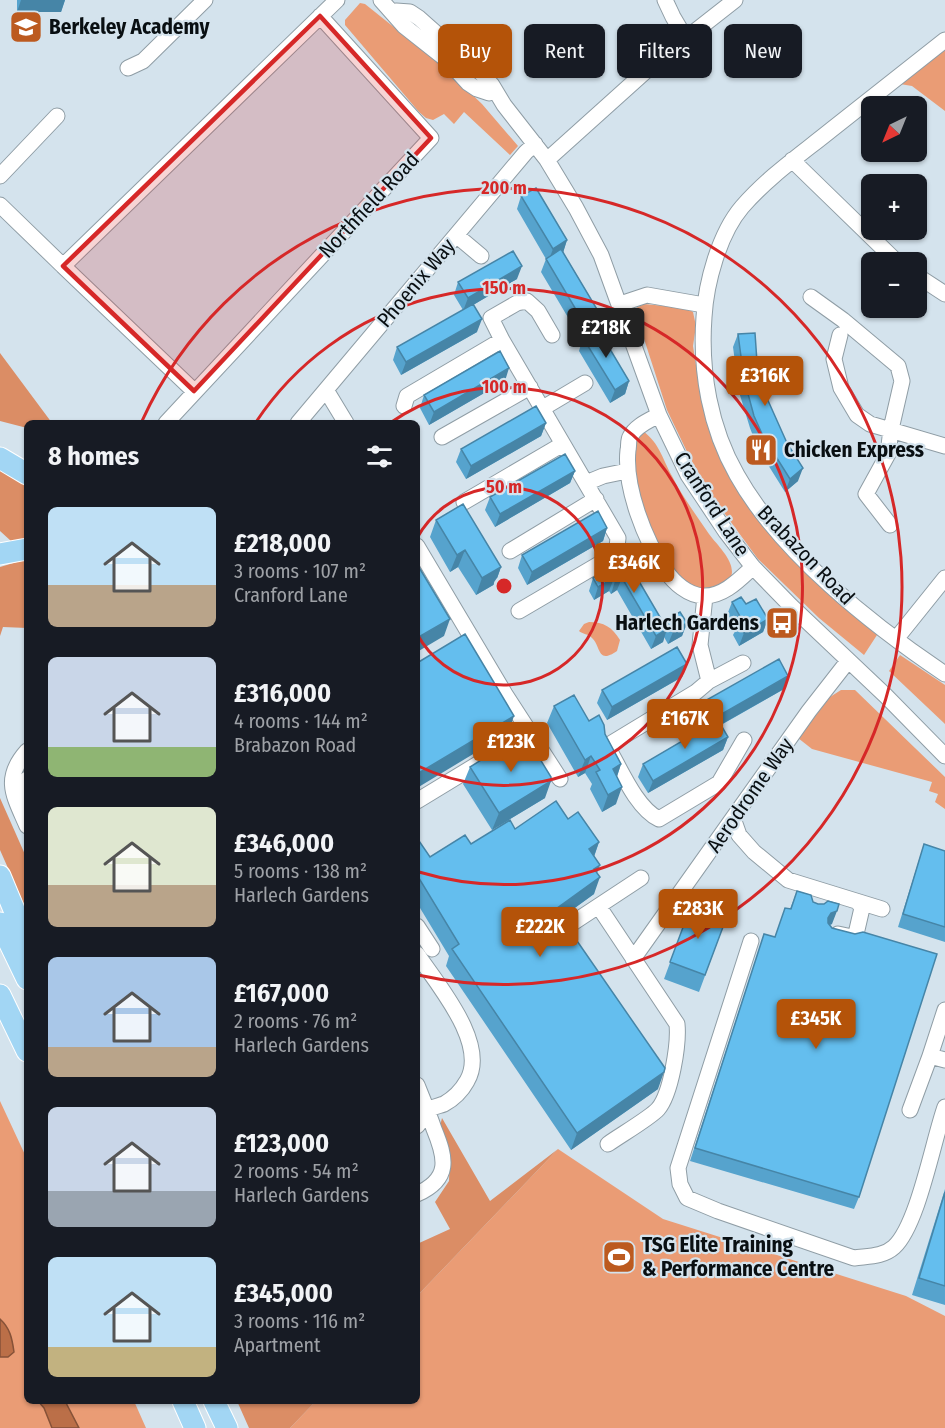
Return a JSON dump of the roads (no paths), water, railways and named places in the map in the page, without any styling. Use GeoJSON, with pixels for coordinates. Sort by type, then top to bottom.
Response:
{"type":"FeatureCollection","features":[{"type":"Feature","properties":{"kind":"highway"},"geometry":{"type":"LineString","coordinates":[[0,458],[24,472]]}},
{"type":"Feature","properties":{"kind":"highway"},"geometry":{"type":"LineString","coordinates":[[0,554],[24,550]]}},
{"type":"Feature","properties":{"kind":"highway"},"geometry":{"type":"LineString","coordinates":[[0,876],[24,934]]}},
{"type":"Feature","properties":{"kind":"highway"},"geometry":{"type":"LineString","coordinates":[[0,923],[24,973]]}},
{"type":"Feature","properties":{"kind":"highway"},"geometry":{"type":"LineString","coordinates":[[0,995],[24,1045]]}},
{"type":"Feature","properties":{"kind":"highway"},"geometry":{"type":"LineString","coordinates":[[184,1404],[195,1428]]}},
{"type":"Feature","properties":{"kind":"highway"},"geometry":{"type":"LineString","coordinates":[[215,1404],[226,1428]]}},
{"type":"Feature","properties":{"kind":"street"},"geometry":{"type":"LineString","coordinates":[[128,68],[143,61],[205,0]]}},
{"type":"Feature","properties":{"kind":"street"},"geometry":{"type":"LineString","coordinates":[[63,266],[337,0]]}},
{"type":"Feature","properties":{"kind":"street"},"geometry":{"type":"LineString","coordinates":[[665,0],[677,24]]}},
{"type":"Feature","properties":{"kind":"street"},"geometry":{"type":"LineString","coordinates":[[705,24],[735,0]]}},
{"type":"Feature","properties":{"kind":"street","name":"Cranford Lane"},"geometry":{"type":"LineString","coordinates":[[388,5],[419,29],[441,39],[481,73],[547,160],[594,241],[620,304],[659,415],[698,491],[753,567],[945,756]]}},
{"type":"Feature","properties":{"kind":"street","name":"Cranford Lane"},"geometry":{"type":"LineString","coordinates":[[388,5],[404,26],[447,60],[459,63],[504,105]]}},
{"type":"Feature","properties":{"kind":"street","name":"Northfield Road"},"geometry":{"type":"LineString","coordinates":[[169,420],[431,138],[320,16]]}},
{"type":"Feature","properties":{"kind":"street","name":"Brabazon Road"},"geometry":{"type":"LineString","coordinates":[[945,40],[776,172],[740,209],[712,266],[704,305],[703,331],[705,375],[716,426],[736,474],[770,524],[835,590],[896,639],[945,674]]}},
{"type":"Feature","properties":{"kind":"street"},"geometry":{"type":"LineString","coordinates":[[547,160],[638,78]]}},
{"type":"Feature","properties":{"kind":"street"},"geometry":{"type":"LineString","coordinates":[[0,176],[57,116]]}},
{"type":"Feature","properties":{"kind":"street","name":"Phoenix Way"},"geometry":{"type":"LineString","coordinates":[[301,420],[535,144]]}},
{"type":"Feature","properties":{"kind":"street"},"geometry":{"type":"LineString","coordinates":[[792,160],[887,252]]}},
{"type":"Feature","properties":{"kind":"street"},"geometry":{"type":"LineString","coordinates":[[0,205],[194,392]]}},
{"type":"Feature","properties":{"kind":"street"},"geometry":{"type":"LineString","coordinates":[[456,235],[481,256]]}},
{"type":"Feature","properties":{"kind":"street"},"geometry":{"type":"LineString","coordinates":[[927,282],[945,294]]}},
{"type":"Feature","properties":{"kind":"street"},"geometry":{"type":"LineString","coordinates":[[620,304],[647,295],[704,305]]}},
{"type":"Feature","properties":{"kind":"street"},"geometry":{"type":"LineString","coordinates":[[811,297],[843,320],[897,366],[902,381],[888,454],[866,494],[890,525]]}},
{"type":"Feature","properties":{"kind":"street"},"geometry":{"type":"LineString","coordinates":[[519,611],[611,557],[617,547],[618,538],[490,318],[517,303],[527,301],[538,311],[552,335]]}},
{"type":"Feature","properties":{"kind":"street"},"geometry":{"type":"LineString","coordinates":[[840,335],[834,359],[841,388],[857,415],[870,424],[945,446]]}},
{"type":"Feature","properties":{"kind":"street"},"geometry":{"type":"LineString","coordinates":[[404,406],[407,396],[502,340]]}},
{"type":"Feature","properties":{"kind":"street"},"geometry":{"type":"LineString","coordinates":[[543,408],[585,383]]}},
{"type":"Feature","properties":{"kind":"street"},"geometry":{"type":"LineString","coordinates":[[442,438],[530,387]]}},
{"type":"Feature","properties":{"kind":"street"},"geometry":{"type":"LineString","coordinates":[[326,390],[344,420]]}},
{"type":"Feature","properties":{"kind":"street"},"geometry":{"type":"LineString","coordinates":[[659,415],[645,422],[630,437],[627,471],[639,517],[666,572],[683,589],[705,596],[727,590],[753,567]]}},
{"type":"Feature","properties":{"kind":"street"},"geometry":{"type":"LineString","coordinates":[[464,502],[563,444]]}},
{"type":"Feature","properties":{"kind":"street"},"geometry":{"type":"LineString","coordinates":[[586,483],[603,476],[627,471]]}},
{"type":"Feature","properties":{"kind":"street"},"geometry":{"type":"LineString","coordinates":[[510,551],[596,499]]}},
{"type":"Feature","properties":{"kind":"street"},"geometry":{"type":"LineString","coordinates":[[420,551],[525,735],[560,779]]}},
{"type":"Feature","properties":{"kind":"street"},"geometry":{"type":"LineString","coordinates":[[896,639],[945,578]]}},
{"type":"Feature","properties":{"kind":"street"},"geometry":{"type":"LineString","coordinates":[[705,596],[700,645],[709,681]]}},
{"type":"Feature","properties":{"kind":"street","name":"Aerodrome Way"},"geometry":{"type":"LineString","coordinates":[[633,959],[809,711],[848,661]]}},
{"type":"Feature","properties":{"kind":"street"},"geometry":{"type":"LineString","coordinates":[[743,663],[709,681],[696,692],[607,746],[642,806],[650,815],[659,819],[719,783],[744,740]]}},
{"type":"Feature","properties":{"kind":"street"},"geometry":{"type":"LineString","coordinates":[[420,799],[501,749]]}},
{"type":"Feature","properties":{"kind":"street"},"geometry":{"type":"LineString","coordinates":[[23,775],[12,778],[12,790],[24,819]]}},
{"type":"Feature","properties":{"kind":"street"},"geometry":{"type":"LineString","coordinates":[[734,818],[739,835],[754,852],[788,880],[882,909]]}},
{"type":"Feature","properties":{"kind":"street"},"geometry":{"type":"LineString","coordinates":[[559,932],[640,878]]}},
{"type":"Feature","properties":{"kind":"street"},"geometry":{"type":"LineString","coordinates":[[816,908],[821,890]]}},
{"type":"Feature","properties":{"kind":"street"},"geometry":{"type":"LineString","coordinates":[[833,933],[847,937],[856,934],[862,915],[862,908],[858,902]]}},
{"type":"Feature","properties":{"kind":"street"},"geometry":{"type":"LineString","coordinates":[[599,907],[677,1024],[678,1038],[674,1066],[658,1109],[608,1144]]}},
{"type":"Feature","properties":{"kind":"street"},"geometry":{"type":"LineString","coordinates":[[420,931],[432,949]]}},
{"type":"Feature","properties":{"kind":"street"},"geometry":{"type":"LineString","coordinates":[[751,941],[678,1168],[680,1185],[687,1198],[854,1258],[877,1256],[893,1248],[903,1236],[927,1169],[945,1107]]}},
{"type":"Feature","properties":{"kind":"street"},"geometry":{"type":"LineString","coordinates":[[420,958],[458,1015],[468,1039],[472,1062],[468,1080],[457,1094],[444,1104],[427,1111],[420,1122]]}},
{"type":"Feature","properties":{"kind":"street"},"geometry":{"type":"LineString","coordinates":[[910,1110],[938,1058],[945,1010]]}},
{"type":"Feature","properties":{"kind":"street"},"geometry":{"type":"LineString","coordinates":[[420,1093],[443,1150],[444,1163],[442,1173],[435,1182],[420,1192]]}},
{"type":"Feature","properties":{"kind":"place","name":"Berkeley Academy"},"geometry":{"type":"Point","coordinates":[26,27]}},
{"type":"Feature","properties":{"kind":"place","name":"Chicken Express"},"geometry":{"type":"Point","coordinates":[761,450]}},
{"type":"Feature","properties":{"kind":"place","name":"Harlech Gardens"},"geometry":{"type":"Point","coordinates":[782,623]}},
{"type":"Feature","properties":{"kind":"place","name":"TSG Elite Training & Performance Centre"},"geometry":{"type":"Point","coordinates":[619,1257]}}]}
